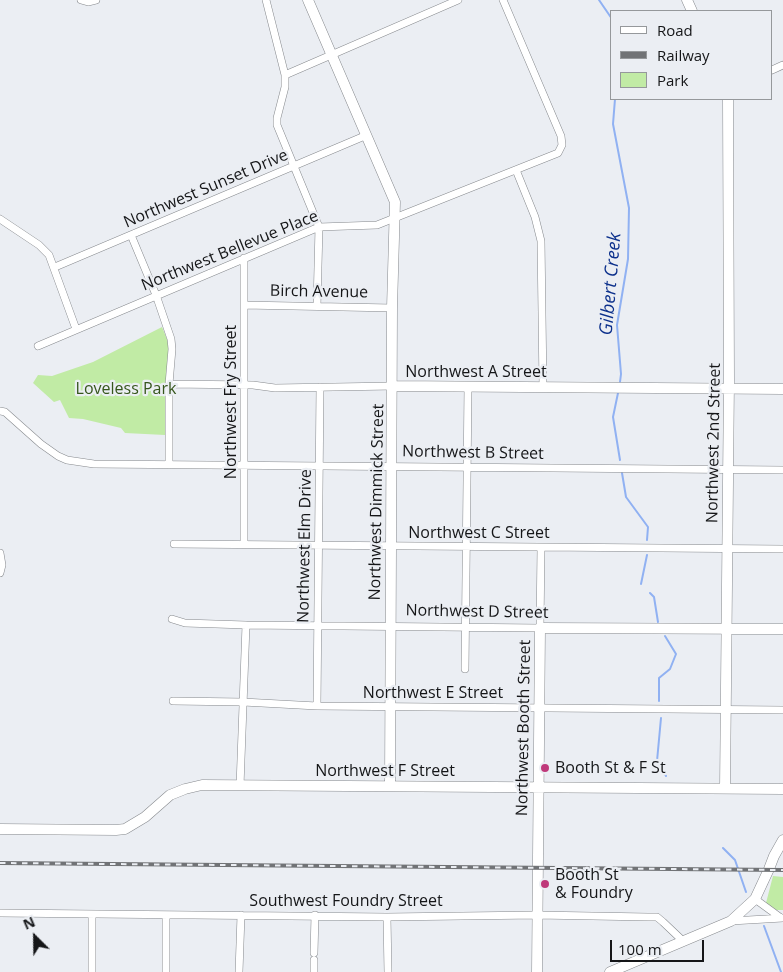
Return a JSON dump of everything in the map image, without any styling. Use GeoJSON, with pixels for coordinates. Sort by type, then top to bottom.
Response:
{"type":"FeatureCollection","features":[{"type":"Feature","properties":{"kind":"street"},"geometry":{"type":"LineString","coordinates":[[81,0],[88,2],[96,0]]}},
{"type":"Feature","properties":{"kind":"street"},"geometry":{"type":"LineString","coordinates":[[266,0],[285,75],[284,94],[276,122],[318,227],[317,306]]}},
{"type":"Feature","properties":{"kind":"street","name":"Northwest Dimmick Street"},"geometry":{"type":"LineString","coordinates":[[308,0],[394,196],[390,786]]}},
{"type":"Feature","properties":{"kind":"street"},"geometry":{"type":"LineString","coordinates":[[285,75],[458,0]]}},
{"type":"Feature","properties":{"kind":"street","name":"Northwest Bellevue Place"},"geometry":{"type":"LineString","coordinates":[[38,346],[318,227],[377,225],[558,153],[562,145],[561,136],[503,0]]}},
{"type":"Feature","properties":{"kind":"street","name":"Northwest 2nd Street"},"geometry":{"type":"LineString","coordinates":[[725,788],[729,389],[728,100]]}},
{"type":"Feature","properties":{"kind":"street","name":"Northwest Sunset Drive"},"geometry":{"type":"LineString","coordinates":[[54,268],[367,135]]}},
{"type":"Feature","properties":{"kind":"street"},"geometry":{"type":"LineString","coordinates":[[516,170],[535,217],[541,242],[543,387]]}},
{"type":"Feature","properties":{"kind":"street"},"geometry":{"type":"LineString","coordinates":[[0,219],[44,249],[54,268],[76,329]]}},
{"type":"Feature","properties":{"kind":"street"},"geometry":{"type":"LineString","coordinates":[[131,235],[156,295],[171,339],[169,465]]}},
{"type":"Feature","properties":{"kind":"street","name":"Northwest Fry Street"},"geometry":{"type":"LineString","coordinates":[[244,258],[244,545]]}},
{"type":"Feature","properties":{"kind":"street","name":"Birch Avenue"},"geometry":{"type":"LineString","coordinates":[[244,305],[392,308]]}},
{"type":"Feature","properties":{"kind":"street","name":"Northwest A Street"},"geometry":{"type":"LineString","coordinates":[[169,384],[245,385],[275,388],[393,386],[783,389]]}},
{"type":"Feature","properties":{"kind":"street","name":"Northwest Elm Drive"},"geometry":{"type":"LineString","coordinates":[[317,706],[320,387]]}},
{"type":"Feature","properties":{"kind":"street"},"geometry":{"type":"LineString","coordinates":[[465,668],[468,387]]}},
{"type":"Feature","properties":{"kind":"street","name":"Northwest B Street"},"geometry":{"type":"LineString","coordinates":[[0,411],[58,456],[67,460],[94,464],[783,470]]}},
{"type":"Feature","properties":{"kind":"street","name":"Northwest C Street"},"geometry":{"type":"LineString","coordinates":[[174,544],[783,549]]}},
{"type":"Feature","properties":{"kind":"street","name":"Northwest Booth Street"},"geometry":{"type":"LineString","coordinates":[[537,972],[541,548]]}},
{"type":"Feature","properties":{"kind":"street"},"geometry":{"type":"LineString","coordinates":[[0,553],[2,565],[0,573]]}},
{"type":"Feature","properties":{"kind":"street","name":"Northwest D Street"},"geometry":{"type":"LineString","coordinates":[[172,619],[185,623],[246,625],[783,629]]}},
{"type":"Feature","properties":{"kind":"street"},"geometry":{"type":"LineString","coordinates":[[240,786],[246,625]]}},
{"type":"Feature","properties":{"kind":"street","name":"Northwest E Street"},"geometry":{"type":"LineString","coordinates":[[173,701],[317,706],[783,710]]}},
{"type":"Feature","properties":{"kind":"street","name":"Northwest F Street"},"geometry":{"type":"LineString","coordinates":[[0,829],[116,830],[139,822],[164,800],[185,789],[202,786],[783,789]]}},
{"type":"Feature","properties":{"kind":"street"},"geometry":{"type":"LineString","coordinates":[[731,921],[755,899],[774,856],[783,841]]}},
{"type":"Feature","properties":{"kind":"street"},"geometry":{"type":"LineString","coordinates":[[755,899],[782,918]]}},
{"type":"Feature","properties":{"kind":"street","name":"Southwest Foundry Street"},"geometry":{"type":"LineString","coordinates":[[0,913],[387,917],[538,915],[656,918],[664,922],[683,941]]}},
{"type":"Feature","properties":{"kind":"street"},"geometry":{"type":"LineString","coordinates":[[92,914],[92,972]]}},
{"type":"Feature","properties":{"kind":"street"},"geometry":{"type":"LineString","coordinates":[[239,972],[241,914]]}},
{"type":"Feature","properties":{"kind":"street"},"geometry":{"type":"LineString","coordinates":[[166,915],[166,972]]}},
{"type":"Feature","properties":{"kind":"street"},"geometry":{"type":"LineString","coordinates":[[314,915],[314,972]]}},
{"type":"Feature","properties":{"kind":"street"},"geometry":{"type":"LineString","coordinates":[[387,917],[388,972]]}},
{"type":"Feature","properties":{"kind":"street"},"geometry":{"type":"LineString","coordinates":[[610,972],[731,921],[782,918]]}},
{"type":"Feature","properties":{"kind":"green space","name":"Loveless Park"},"geometry":{"type":"Polygon","coordinates":[[[162,327],[169,344],[165,395],[165,435],[125,433],[121,428],[83,419],[69,418],[60,400],[54,402],[33,383],[38,375],[52,376],[93,362],[162,327]]]}},
{"type":"Feature","properties":{"kind":"green space"},"geometry":{"type":"Polygon","coordinates":[[[773,876],[783,877],[783,910],[776,910],[766,903],[773,876]]]}},
{"type":"Feature","properties":{"kind":"waterway","name":"Gilbert Creek"},"geometry":{"type":"LineString","coordinates":[[599,0],[610,16]]}},
{"type":"Feature","properties":{"kind":"waterway","name":"Gilbert Creek"},"geometry":{"type":"LineString","coordinates":[[615,100],[613,124],[629,208],[628,259],[617,325],[620,382]]}},
{"type":"Feature","properties":{"kind":"waterway","name":"Gilbert Creek"},"geometry":{"type":"LineString","coordinates":[[618,393],[613,417],[620,460]]}},
{"type":"Feature","properties":{"kind":"waterway","name":"Gilbert Creek"},"geometry":{"type":"LineString","coordinates":[[622,473],[626,497],[648,527],[647,540]]}},
{"type":"Feature","properties":{"kind":"waterway","name":"Gilbert Creek"},"geometry":{"type":"LineString","coordinates":[[641,584],[647,555]]}},
{"type":"Feature","properties":{"kind":"waterway","name":"Gilbert Creek"},"geometry":{"type":"LineString","coordinates":[[650,593],[654,597],[658,622]]}},
{"type":"Feature","properties":{"kind":"waterway","name":"Gilbert Creek"},"geometry":{"type":"LineString","coordinates":[[659,701],[659,678],[670,669],[676,654],[665,636]]}},
{"type":"Feature","properties":{"kind":"waterway","name":"Gilbert Creek"},"geometry":{"type":"LineString","coordinates":[[661,718],[657,761],[666,776]]}},
{"type":"Feature","properties":{"kind":"waterway","name":"Gilbert Creek"},"geometry":{"type":"LineString","coordinates":[[723,848],[735,860],[746,892]]}},
{"type":"Feature","properties":{"kind":"waterway","name":"Gilbert Creek"},"geometry":{"type":"LineString","coordinates":[[764,926],[781,972]]}},
{"type":"Feature","properties":{"kind":"railway"},"geometry":{"type":"LineString","coordinates":[[0,863],[783,870]]}},
{"type":"Feature","properties":{"kind":"place","name":"Booth St & F St"},"geometry":{"type":"Point","coordinates":[545,768]}},
{"type":"Feature","properties":{"kind":"place","name":"Booth St & Foundry"},"geometry":{"type":"Point","coordinates":[545,884]}}]}
